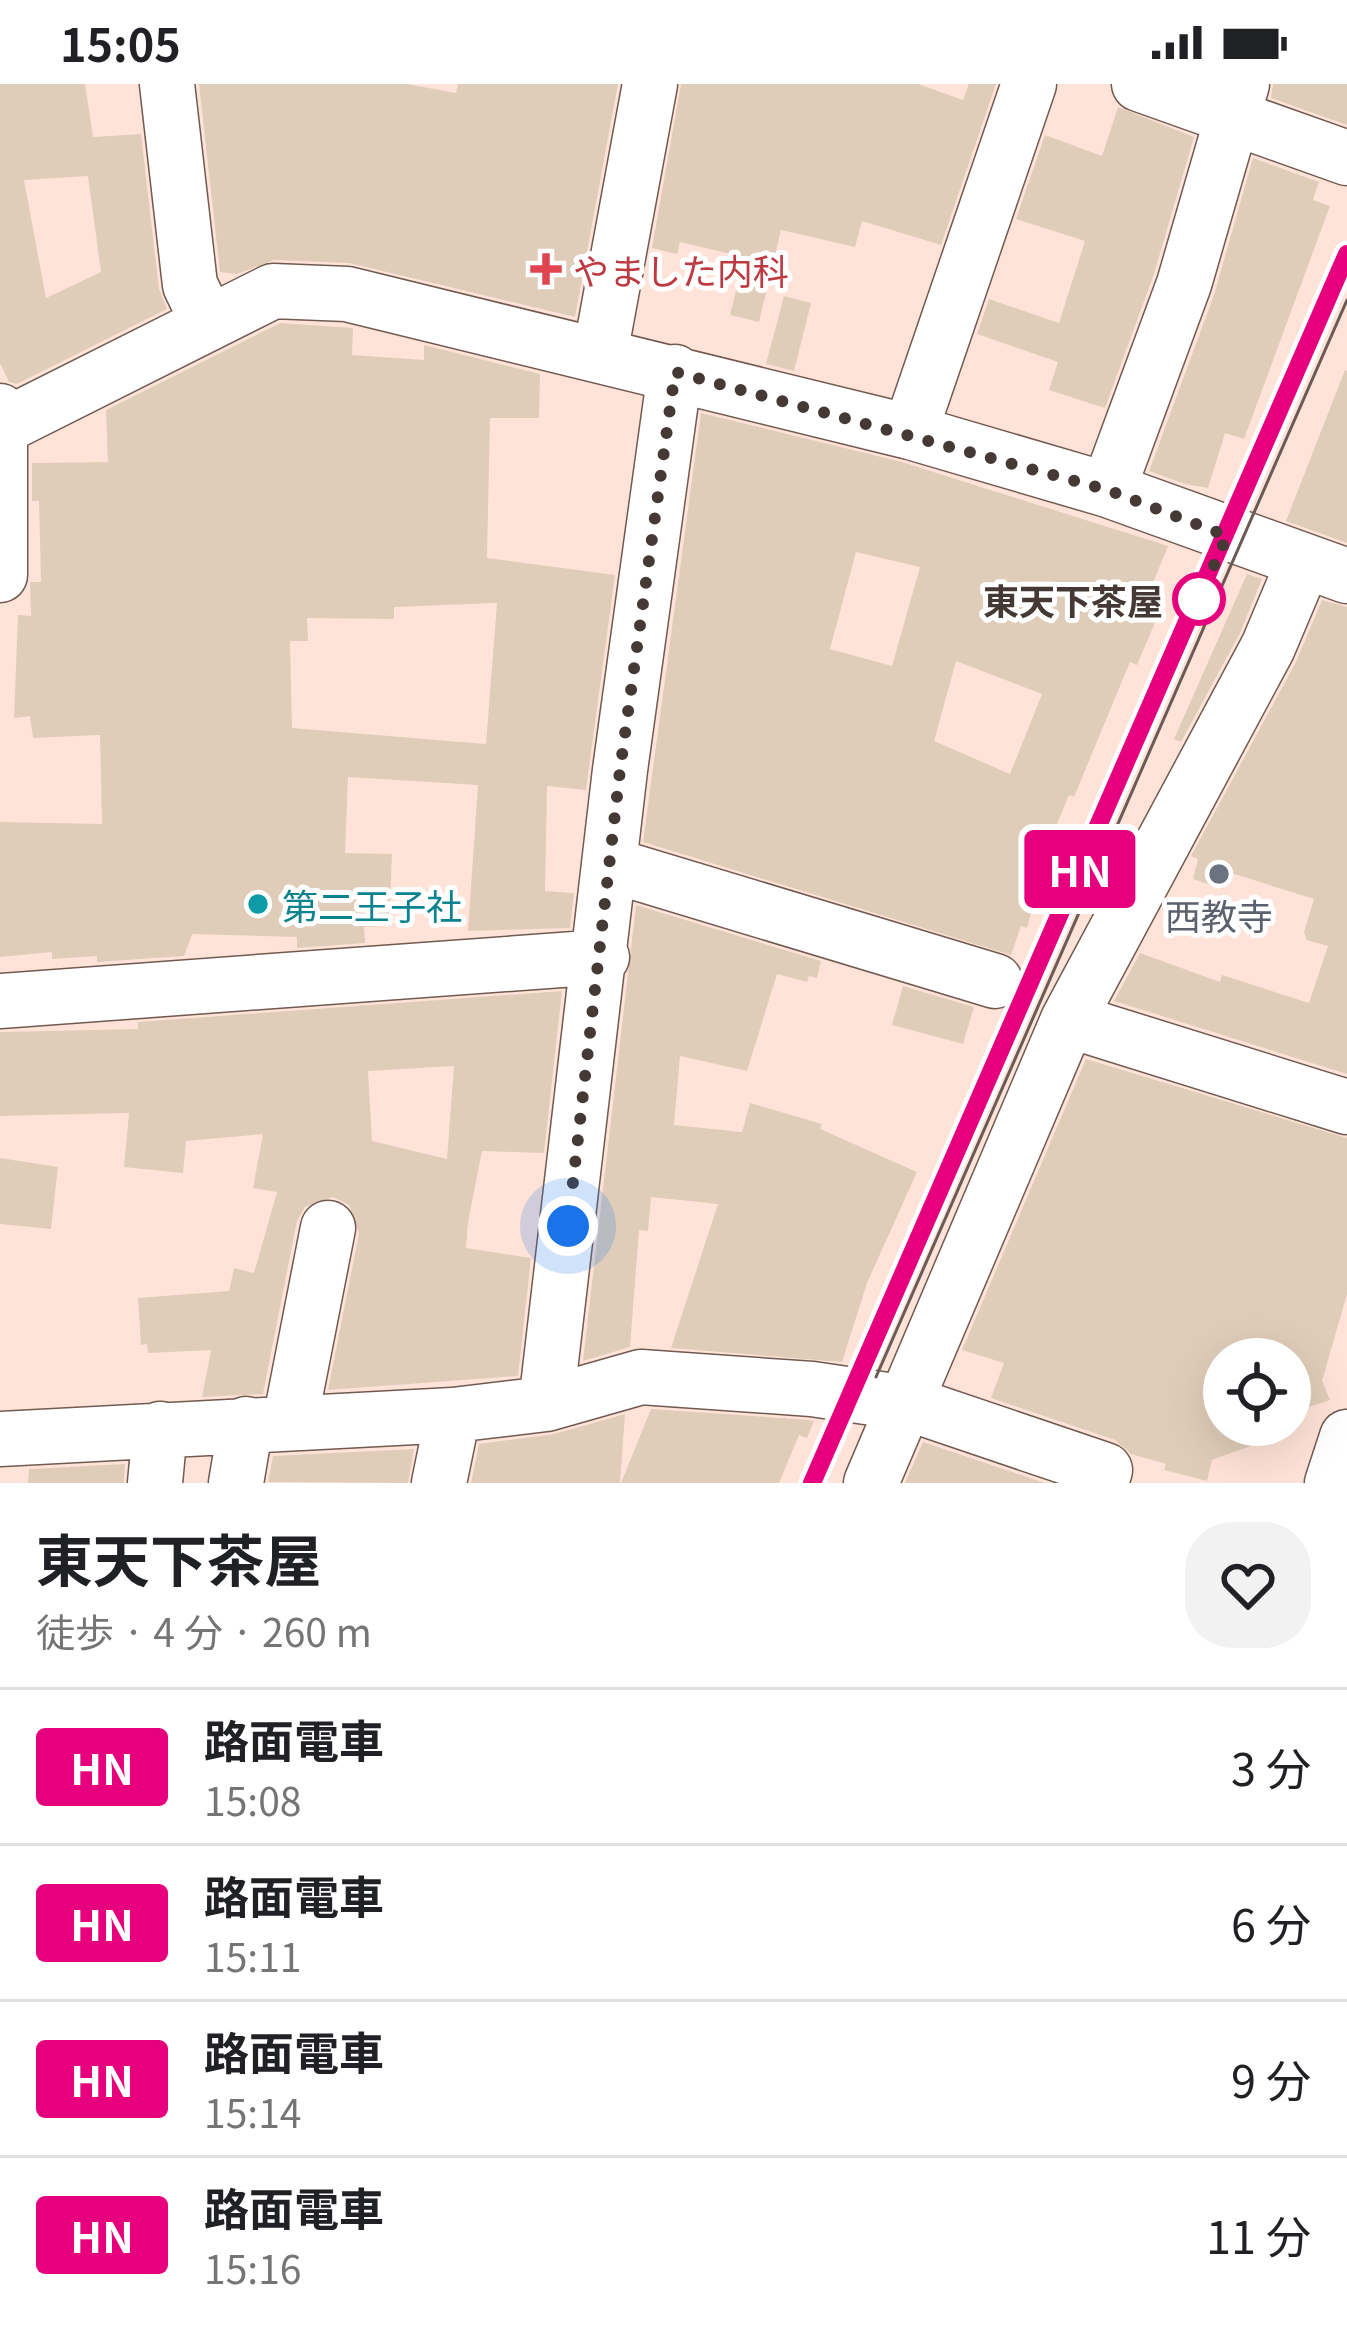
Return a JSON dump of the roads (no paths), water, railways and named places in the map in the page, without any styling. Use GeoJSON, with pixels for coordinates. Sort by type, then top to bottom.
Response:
{"type":"FeatureCollection","features":[{"type":"Feature","properties":{"kind":"street"},"geometry":{"type":"LineString","coordinates":[[600,354],[650,84]]}},
{"type":"Feature","properties":{"kind":"street"},"geometry":{"type":"LineString","coordinates":[[910,432],[1029,84]]}},
{"type":"Feature","properties":{"kind":"street"},"geometry":{"type":"LineString","coordinates":[[1139,84],[1236,100],[1347,158]]}},
{"type":"Feature","properties":{"kind":"street"},"geometry":{"type":"LineString","coordinates":[[153,89],[190,285],[208,322]]}},
{"type":"Feature","properties":{"kind":"street"},"geometry":{"type":"LineString","coordinates":[[1108,490],[1184,284],[1236,100]]}},
{"type":"Feature","properties":{"kind":"street"},"geometry":{"type":"LineString","coordinates":[[0,575],[1,422],[273,291],[298,288],[347,294],[910,432],[1108,490],[1325,570],[1268,647],[1067,1020],[871,1483]]}},
{"type":"Feature","properties":{"kind":"street"},"geometry":{"type":"LineString","coordinates":[[546,1404],[675,372]]}},
{"type":"Feature","properties":{"kind":"street"},"geometry":{"type":"LineString","coordinates":[[611,866],[995,981]]}},
{"type":"Feature","properties":{"kind":"street"},"geometry":{"type":"LineString","coordinates":[[0,1001],[602,958]]}},
{"type":"Feature","properties":{"kind":"street"},"geometry":{"type":"LineString","coordinates":[[1067,1020],[1347,1107]]}},
{"type":"Feature","properties":{"kind":"street"},"geometry":{"type":"LineString","coordinates":[[236,1483],[268,1423],[328,1228]]}},
{"type":"Feature","properties":{"kind":"street"},"geometry":{"type":"LineString","coordinates":[[0,1438],[453,1415],[546,1404],[641,1377],[812,1389],[907,1403],[1105,1470],[1101,1483]]}},
{"type":"Feature","properties":{"kind":"street"},"geometry":{"type":"LineString","coordinates":[[440,1483],[453,1415]]}},
{"type":"Feature","properties":{"kind":"street"},"geometry":{"type":"LineString","coordinates":[[155,1483],[160,1429]]}},
{"type":"Feature","properties":{"kind":"tram line"},"geometry":{"type":"LineString","coordinates":[[812,1483],[1347,254]]}},
{"type":"Feature","properties":{"kind":"tram line","name":"HN"},"geometry":{"type":"LineString","coordinates":[[812,1483],[1347,254]]}},
{"type":"Feature","properties":{"kind":"tram line"},"geometry":{"type":"LineString","coordinates":[[876,1377],[1347,300]]}},
{"type":"Feature","properties":{"kind":"place","name":"やました内科"},"geometry":{"type":"Point","coordinates":[546,269]}},
{"type":"Feature","properties":{"kind":"place","name":"東天下茶屋"},"geometry":{"type":"Point","coordinates":[1199,599]}},
{"type":"Feature","properties":{"kind":"place","name":"西教寺"},"geometry":{"type":"Point","coordinates":[1219,874]}},
{"type":"Feature","properties":{"kind":"place","name":"第二王子社"},"geometry":{"type":"Point","coordinates":[258,904]}}]}
